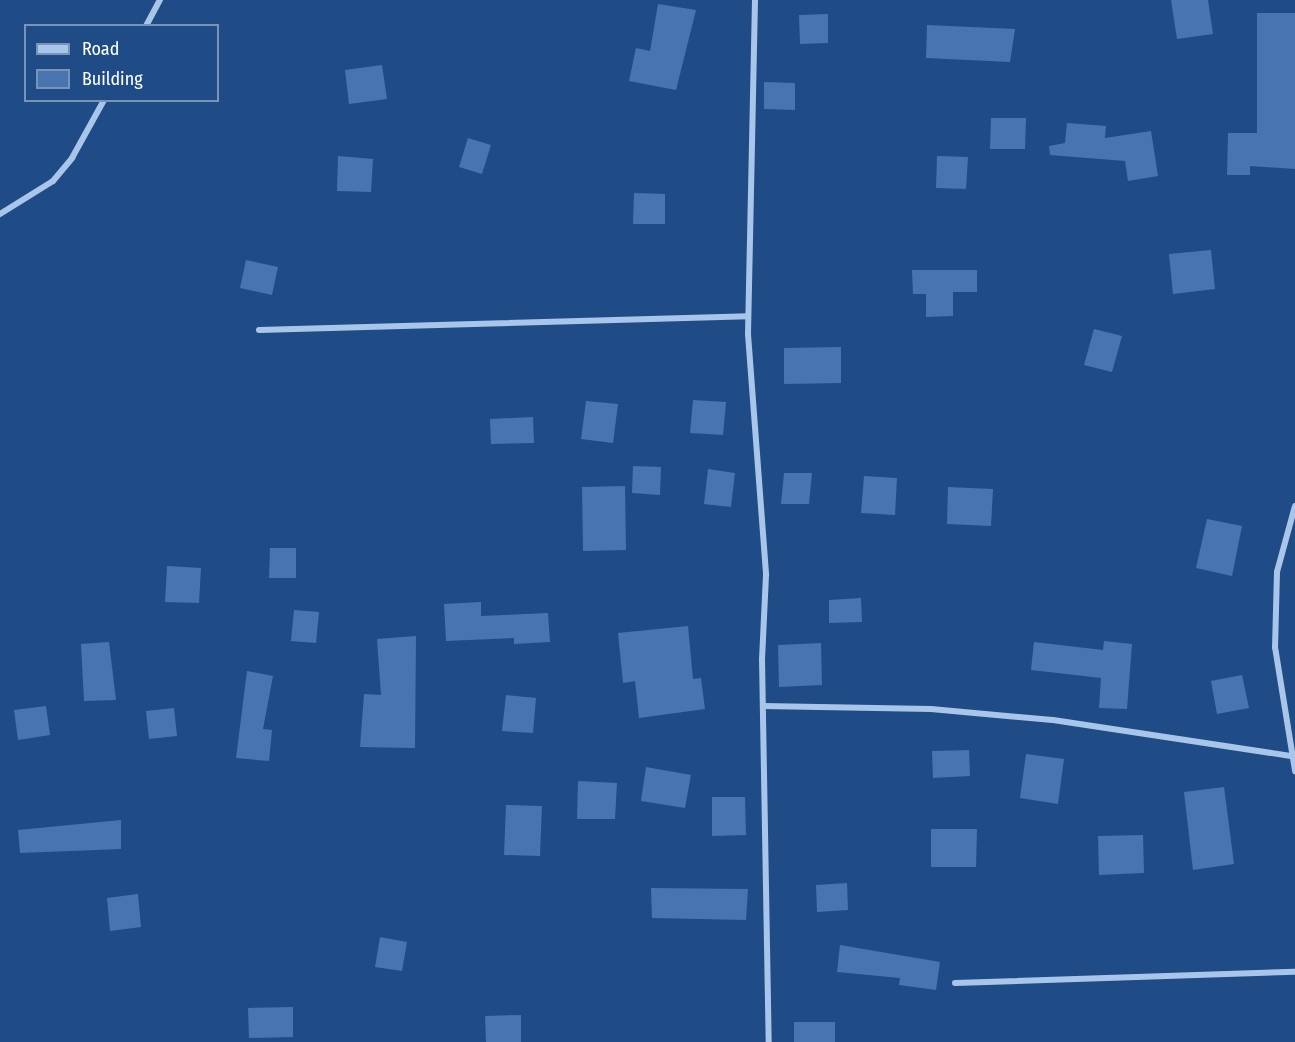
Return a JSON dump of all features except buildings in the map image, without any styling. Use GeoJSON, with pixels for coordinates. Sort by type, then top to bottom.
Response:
{"type":"FeatureCollection","features":[{"type":"Feature","properties":{"kind":"street"},"geometry":{"type":"LineString","coordinates":[[147,24],[160,0]]}},
{"type":"Feature","properties":{"kind":"street"},"geometry":{"type":"LineString","coordinates":[[755,0],[748,316],[765,547],[763,706],[769,1042]]}},
{"type":"Feature","properties":{"kind":"street"},"geometry":{"type":"LineString","coordinates":[[0,214],[53,181],[72,158],[103,102]]}},
{"type":"Feature","properties":{"kind":"street"},"geometry":{"type":"LineString","coordinates":[[259,330],[748,316]]}},
{"type":"Feature","properties":{"kind":"street"},"geometry":{"type":"LineString","coordinates":[[1295,506],[1277,572],[1275,647],[1295,771]]}},
{"type":"Feature","properties":{"kind":"street"},"geometry":{"type":"LineString","coordinates":[[763,706],[931,709],[1031,718],[1292,756]]}},
{"type":"Feature","properties":{"kind":"street"},"geometry":{"type":"LineString","coordinates":[[955,983],[1295,972]]}}]}
